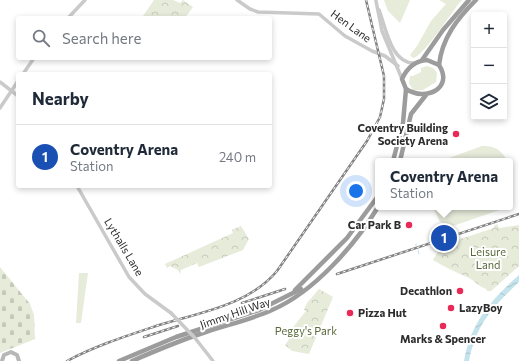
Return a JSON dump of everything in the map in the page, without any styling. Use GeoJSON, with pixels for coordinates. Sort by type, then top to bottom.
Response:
{"type":"FeatureCollection","features":[{"type":"Feature","properties":{"kind":"highway"},"geometry":{"type":"LineString","coordinates":[[420,61],[469,0]]}},
{"type":"Feature","properties":{"kind":"highway"},"geometry":{"type":"LineString","coordinates":[[401,158],[411,114],[426,95],[436,90],[442,81],[443,75],[439,65],[444,42],[449,32],[476,0]]}},
{"type":"Feature","properties":{"kind":"highway"},"geometry":{"type":"LineString","coordinates":[[394,158],[403,123],[406,89],[402,79],[414,63],[430,60],[439,65]]}},
{"type":"Feature","properties":{"kind":"highway"},"geometry":{"type":"LineString","coordinates":[[406,89],[413,93],[426,95]]}},
{"type":"Feature","properties":{"kind":"highway"},"geometry":{"type":"LineString","coordinates":[[283,299],[320,267],[355,228],[375,200]]}},
{"type":"Feature","properties":{"kind":"highway","name":"Jimmy Hill Way"},"geometry":{"type":"LineString","coordinates":[[132,361],[163,347],[273,310],[291,300],[322,275],[340,257],[376,210]]}},
{"type":"Feature","properties":{"kind":"highway"},"geometry":{"type":"LineString","coordinates":[[315,272],[321,272],[340,257]]}},
{"type":"Feature","properties":{"kind":"highway"},"geometry":{"type":"LineString","coordinates":[[283,299],[298,291],[316,277],[322,275]]}},
{"type":"Feature","properties":{"kind":"highway","name":"Jimmy Hill Way"},"geometry":{"type":"LineString","coordinates":[[119,361],[176,337],[259,310],[283,299]]}},
{"type":"Feature","properties":{"kind":"main road"},"geometry":{"type":"LineString","coordinates":[[1,360],[5,354],[10,352],[15,354],[20,360]]}},
{"type":"Feature","properties":{"kind":"main road"},"geometry":{"type":"LineString","coordinates":[[115,361],[128,356]]}},
{"type":"Feature","properties":{"kind":"street"},"geometry":{"type":"LineString","coordinates":[[70,16],[85,0]]}},
{"type":"Feature","properties":{"kind":"street","name":"Hen Lane"},"geometry":{"type":"LineString","coordinates":[[237,0],[250,9],[258,12],[319,14],[345,36],[372,51],[385,56],[398,66]]}},
{"type":"Feature","properties":{"kind":"street"},"geometry":{"type":"LineString","coordinates":[[375,0],[382,30],[392,56],[398,66],[402,79]]}},
{"type":"Feature","properties":{"kind":"street"},"geometry":{"type":"LineString","coordinates":[[375,0],[389,37],[399,58]]}},
{"type":"Feature","properties":{"kind":"street","name":"Hen Lane"},"geometry":{"type":"LineString","coordinates":[[385,56],[392,56],[405,62],[414,63]]}},
{"type":"Feature","properties":{"kind":"street"},"geometry":{"type":"LineString","coordinates":[[24,72],[33,60]]}},
{"type":"Feature","properties":{"kind":"street"},"geometry":{"type":"LineString","coordinates":[[0,82],[16,94]]}},
{"type":"Feature","properties":{"kind":"street"},"geometry":{"type":"LineString","coordinates":[[0,108],[16,84]]}},
{"type":"Feature","properties":{"kind":"street","name":"Lythalls Lane"},"geometry":{"type":"LineString","coordinates":[[78,188],[129,277],[142,291],[171,312],[195,338],[213,361]]}},
{"type":"Feature","properties":{"kind":"green space"},"geometry":{"type":"Polygon","coordinates":[[[154,0],[173,0],[180,3],[183,0],[193,7],[186,16],[143,16],[154,0]]]}},
{"type":"Feature","properties":{"kind":"green space"},"geometry":{"type":"Polygon","coordinates":[[[384,0],[410,0],[400,23],[388,11],[384,0]]]}},
{"type":"Feature","properties":{"kind":"green space"},"geometry":{"type":"Polygon","coordinates":[[[439,0],[462,0],[431,41],[418,55],[413,58],[410,55],[417,46],[431,21],[446,4],[439,0]]]}},
{"type":"Feature","properties":{"kind":"green space"},"geometry":{"type":"Polygon","coordinates":[[[427,66],[433,68],[437,73],[436,82],[423,90],[413,90],[409,83],[410,76],[421,72],[421,68],[427,66]]]}},
{"type":"Feature","properties":{"kind":"green space"},"geometry":{"type":"Polygon","coordinates":[[[482,146],[490,146],[500,151],[505,158],[449,158],[482,146]]]}},
{"type":"Feature","properties":{"kind":"green space"},"geometry":{"type":"Polygon","coordinates":[[[434,210],[499,210],[453,226],[440,222],[434,210]]]}},
{"type":"Feature","properties":{"kind":"green space","name":"Leisure Land"},"geometry":{"type":"Polygon","coordinates":[[[497,224],[499,228],[519,225],[519,266],[491,291],[487,291],[469,278],[433,260],[442,245],[494,228],[497,224]]]}},
{"type":"Feature","properties":{"kind":"green space"},"geometry":{"type":"Polygon","coordinates":[[[241,226],[249,239],[243,250],[199,267],[197,263],[181,270],[180,274],[178,270],[170,266],[167,268],[165,264],[233,233],[232,230],[241,226]]]}},
{"type":"Feature","properties":{"kind":"green space"},"geometry":{"type":"Polygon","coordinates":[[[0,267],[30,304],[34,315],[35,339],[0,353],[0,267]]]}},
{"type":"Feature","properties":{"kind":"green space"},"geometry":{"type":"Polygon","coordinates":[[[79,273],[88,273],[81,323],[76,323],[79,273]]]}},
{"type":"Feature","properties":{"kind":"green space","name":"Peggy's Park"},"geometry":{"type":"Polygon","coordinates":[[[319,289],[333,297],[309,354],[292,351],[285,345],[293,334],[290,331],[306,311],[304,310],[307,303],[319,289]]]}},
{"type":"Feature","properties":{"kind":"water"},"geometry":{"type":"Polygon","coordinates":[[[519,275],[519,282],[494,308],[481,326],[472,348],[469,361],[464,361],[467,347],[477,323],[491,303],[519,275]]]}},
{"type":"Feature","properties":{"kind":"waterway"},"geometry":{"type":"LineString","coordinates":[[418,250],[419,254]]}},
{"type":"Feature","properties":{"kind":"railway"},"geometry":{"type":"LineString","coordinates":[[67,361],[100,346],[156,326],[221,307],[252,293],[277,271],[367,141],[380,117],[384,99],[384,76],[366,0]]}},
{"type":"Feature","properties":{"kind":"railway"},"geometry":{"type":"LineString","coordinates":[[337,274],[519,214]]}},
{"type":"Feature","properties":{"kind":"railway"},"geometry":{"type":"LineString","coordinates":[[242,303],[285,289]]}},
{"type":"Feature","properties":{"kind":"railway"},"geometry":{"type":"LineString","coordinates":[[144,337],[178,326]]}},
{"type":"Feature","properties":{"kind":"place","name":"Coventry Building Society Arena"},"geometry":{"type":"Point","coordinates":[456,134]}},
{"type":"Feature","properties":{"kind":"place","name":"Car Park B"},"geometry":{"type":"Point","coordinates":[409,225]}},
{"type":"Feature","properties":{"kind":"place","name":"Coventry Arena"},"geometry":{"type":"Point","coordinates":[444,238]}},
{"type":"Feature","properties":{"kind":"place","name":"Decathlon"},"geometry":{"type":"Point","coordinates":[460,291]}},
{"type":"Feature","properties":{"kind":"place","name":"LazyBoy"},"geometry":{"type":"Point","coordinates":[451,308]}},
{"type":"Feature","properties":{"kind":"place","name":"Pizza Hut"},"geometry":{"type":"Point","coordinates":[350,313]}},
{"type":"Feature","properties":{"kind":"place","name":"Marks & Spencer"},"geometry":{"type":"Point","coordinates":[443,326]}}]}
